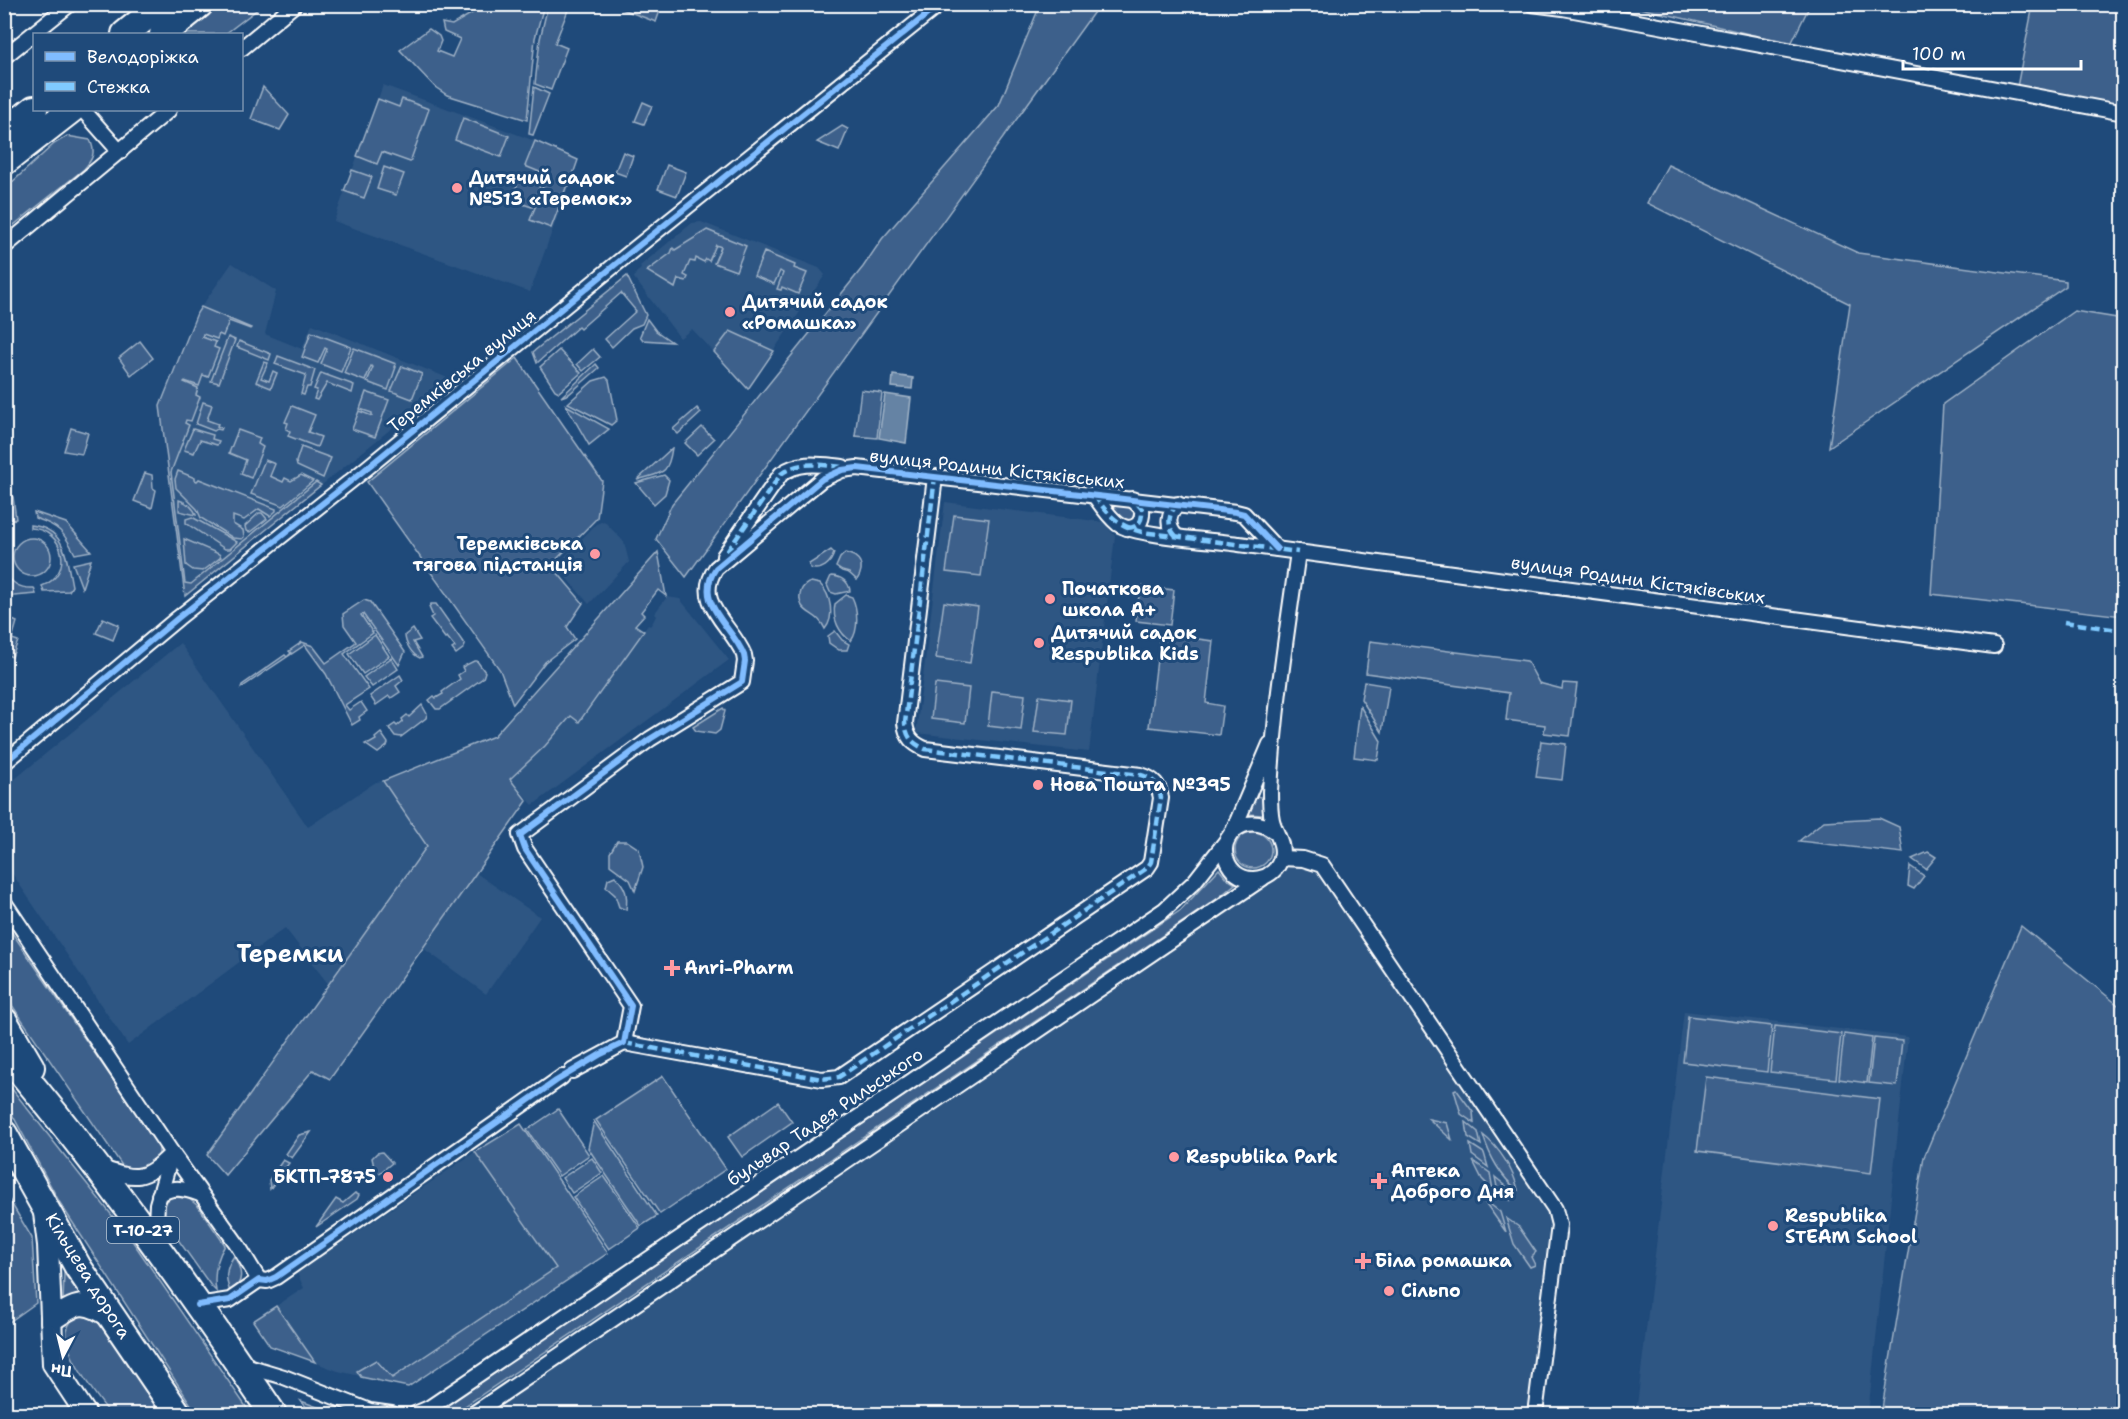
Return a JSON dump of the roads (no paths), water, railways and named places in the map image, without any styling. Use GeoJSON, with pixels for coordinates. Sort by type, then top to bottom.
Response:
{"type":"FeatureCollection","features":[{"type":"Feature","properties":{"kind":"highway"},"geometry":{"type":"LineString","coordinates":[[126,33],[162,4]]}},
{"type":"Feature","properties":{"kind":"highway"},"geometry":{"type":"LineString","coordinates":[[164,33],[200,4]]}},
{"type":"Feature","properties":{"kind":"highway"},"geometry":{"type":"LineString","coordinates":[[4,162],[70,111]]}},
{"type":"Feature","properties":{"kind":"highway"},"geometry":{"type":"LineString","coordinates":[[4,1021],[58,1115]]}},
{"type":"Feature","properties":{"kind":"highway","name":"Т-10-27"},"geometry":{"type":"LineString","coordinates":[[4,1052],[58,1115],[198,1305],[273,1414]]}},
{"type":"Feature","properties":{"kind":"highway","name":"Кільцева дорога"},"geometry":{"type":"LineString","coordinates":[[4,1134],[11,1151],[78,1267],[178,1414]]}},
{"type":"Feature","properties":{"kind":"street"},"geometry":{"type":"LineString","coordinates":[[34,33],[70,4]]}},
{"type":"Feature","properties":{"kind":"street"},"geometry":{"type":"LineString","coordinates":[[243,47],[295,4]]}},
{"type":"Feature","properties":{"kind":"street","name":"Теремківська вулиця"},"geometry":{"type":"LineString","coordinates":[[4,763],[178,618],[367,469],[627,255],[940,4]]}},
{"type":"Feature","properties":{"kind":"street"},"geometry":{"type":"LineString","coordinates":[[1532,4],[2124,113]]}},
{"type":"Feature","properties":{"kind":"street"},"geometry":{"type":"LineString","coordinates":[[4,57],[33,34]]}},
{"type":"Feature","properties":{"kind":"street"},"geometry":{"type":"LineString","coordinates":[[85,111],[120,152]]}},
{"type":"Feature","properties":{"kind":"street"},"geometry":{"type":"LineString","coordinates":[[4,247],[168,111]]}},
{"type":"Feature","properties":{"kind":"street"},"geometry":{"type":"LineString","coordinates":[[716,568],[773,483],[790,468],[806,464],[857,468]]}},
{"type":"Feature","properties":{"kind":"street","name":"вулиця Родини Кістяківських"},"geometry":{"type":"LineString","coordinates":[[624,1043],[631,1006],[525,849],[520,835],[650,739],[742,682],[744,655],[710,604],[707,586],[716,568],[822,479],[842,470],[857,468],[1178,504],[1236,512],[1246,516]]}},
{"type":"Feature","properties":{"kind":"street"},"geometry":{"type":"LineString","coordinates":[[198,1305],[230,1299],[259,1280],[267,1281],[276,1277],[567,1074],[624,1043],[822,1079],[844,1074],[1149,865],[1152,859],[1161,798],[1160,788],[1152,778],[925,749],[914,744],[906,734],[905,720],[935,477]]}},
{"type":"Feature","properties":{"kind":"street","name":"вулиця Родини Кістяківських"},"geometry":{"type":"LineString","coordinates":[[1094,495],[1112,518],[1127,528],[1142,532],[1995,646]]}},
{"type":"Feature","properties":{"kind":"street","name":"вулиця Родини Кістяківських"},"geometry":{"type":"LineString","coordinates":[[1127,528],[1140,523],[1143,516],[1142,509],[1132,499]]}},
{"type":"Feature","properties":{"kind":"street"},"geometry":{"type":"LineString","coordinates":[[1176,536],[1169,524],[1172,511],[1178,504]]}},
{"type":"Feature","properties":{"kind":"street"},"geometry":{"type":"LineString","coordinates":[[1239,544],[1246,539],[1250,530],[1246,516]]}},
{"type":"Feature","properties":{"kind":"street"},"geometry":{"type":"LineString","coordinates":[[1246,516],[1277,549]]}},
{"type":"Feature","properties":{"kind":"street","name":"бульвар Тадея Рильського"},"geometry":{"type":"LineString","coordinates":[[1275,832],[1271,816],[1270,794],[1275,734],[1298,552]]}},
{"type":"Feature","properties":{"kind":"street","name":"бульвар Тадея Рильського"},"geometry":{"type":"LineString","coordinates":[[415,1414],[429,1408],[1164,910],[1194,882],[1230,836],[1275,734]]}},
{"type":"Feature","properties":{"kind":"street"},"geometry":{"type":"LineString","coordinates":[[473,1414],[1263,878],[1278,867],[1282,849],[1275,832],[1268,826],[1258,823],[1240,826],[1230,836],[1225,849],[1226,858],[1233,870],[1245,878],[1263,878]]}},
{"type":"Feature","properties":{"kind":"street"},"geometry":{"type":"LineString","coordinates":[[1281,858],[1303,859],[1322,865],[1555,1209],[1559,1225],[1535,1414]]}},
{"type":"Feature","properties":{"kind":"street"},"geometry":{"type":"LineString","coordinates":[[4,902],[259,1280]]}},
{"type":"Feature","properties":{"kind":"street"},"geometry":{"type":"LineString","coordinates":[[95,1165],[133,1177],[146,1175],[157,1169],[172,1153]]}},
{"type":"Feature","properties":{"kind":"street"},"geometry":{"type":"LineString","coordinates":[[155,1246],[159,1195],[172,1153]]}},
{"type":"Feature","properties":{"kind":"street"},"geometry":{"type":"LineString","coordinates":[[159,1195],[175,1188],[201,1194]]}},
{"type":"Feature","properties":{"kind":"street"},"geometry":{"type":"LineString","coordinates":[[42,1204],[48,1245],[53,1364],[86,1414]]}},
{"type":"Feature","properties":{"kind":"street"},"geometry":{"type":"LineString","coordinates":[[51,1321],[77,1305],[93,1306],[115,1320]]}},
{"type":"Feature","properties":{"kind":"street"},"geometry":{"type":"LineString","coordinates":[[238,1363],[284,1377],[373,1413],[392,1414]]}},
{"type":"Feature","properties":{"kind":"place","name":"Дитячий садок №513 «Теремок»"},"geometry":{"type":"Point","coordinates":[457,188]}},
{"type":"Feature","properties":{"kind":"place","name":"Дитячий садок «Ромашка»"},"geometry":{"type":"Point","coordinates":[730,312]}},
{"type":"Feature","properties":{"kind":"place","name":"Теремківська тягова підстанція"},"geometry":{"type":"Point","coordinates":[595,554]}},
{"type":"Feature","properties":{"kind":"place","name":"Початкова школа А+"},"geometry":{"type":"Point","coordinates":[1050,599]}},
{"type":"Feature","properties":{"kind":"place","name":"Дитячий садок Respublika Kids"},"geometry":{"type":"Point","coordinates":[1039,643]}},
{"type":"Feature","properties":{"kind":"place","name":"Нова Пошта №395"},"geometry":{"type":"Point","coordinates":[1038,785]}},
{"type":"Feature","properties":{"kind":"place","name":"Anri-Pharm"},"geometry":{"type":"Point","coordinates":[672,968]}},
{"type":"Feature","properties":{"kind":"place","name":"Respublika Park"},"geometry":{"type":"Point","coordinates":[1174,1157]}},
{"type":"Feature","properties":{"kind":"place","name":"БКТП-7875"},"geometry":{"type":"Point","coordinates":[388,1177]}},
{"type":"Feature","properties":{"kind":"place","name":"Аптека Доброго Дня"},"geometry":{"type":"Point","coordinates":[1379,1181]}},
{"type":"Feature","properties":{"kind":"place","name":"Respublika STEAM School"},"geometry":{"type":"Point","coordinates":[1773,1226]}},
{"type":"Feature","properties":{"kind":"place","name":"Біла ромашка"},"geometry":{"type":"Point","coordinates":[1363,1261]}},
{"type":"Feature","properties":{"kind":"place","name":"Сільпо"},"geometry":{"type":"Point","coordinates":[1389,1291]}},
{"type":"Feature","properties":{"kind":"district","name":"Теремки"},"geometry":{"type":"Point","coordinates":[290,954]}}]}
